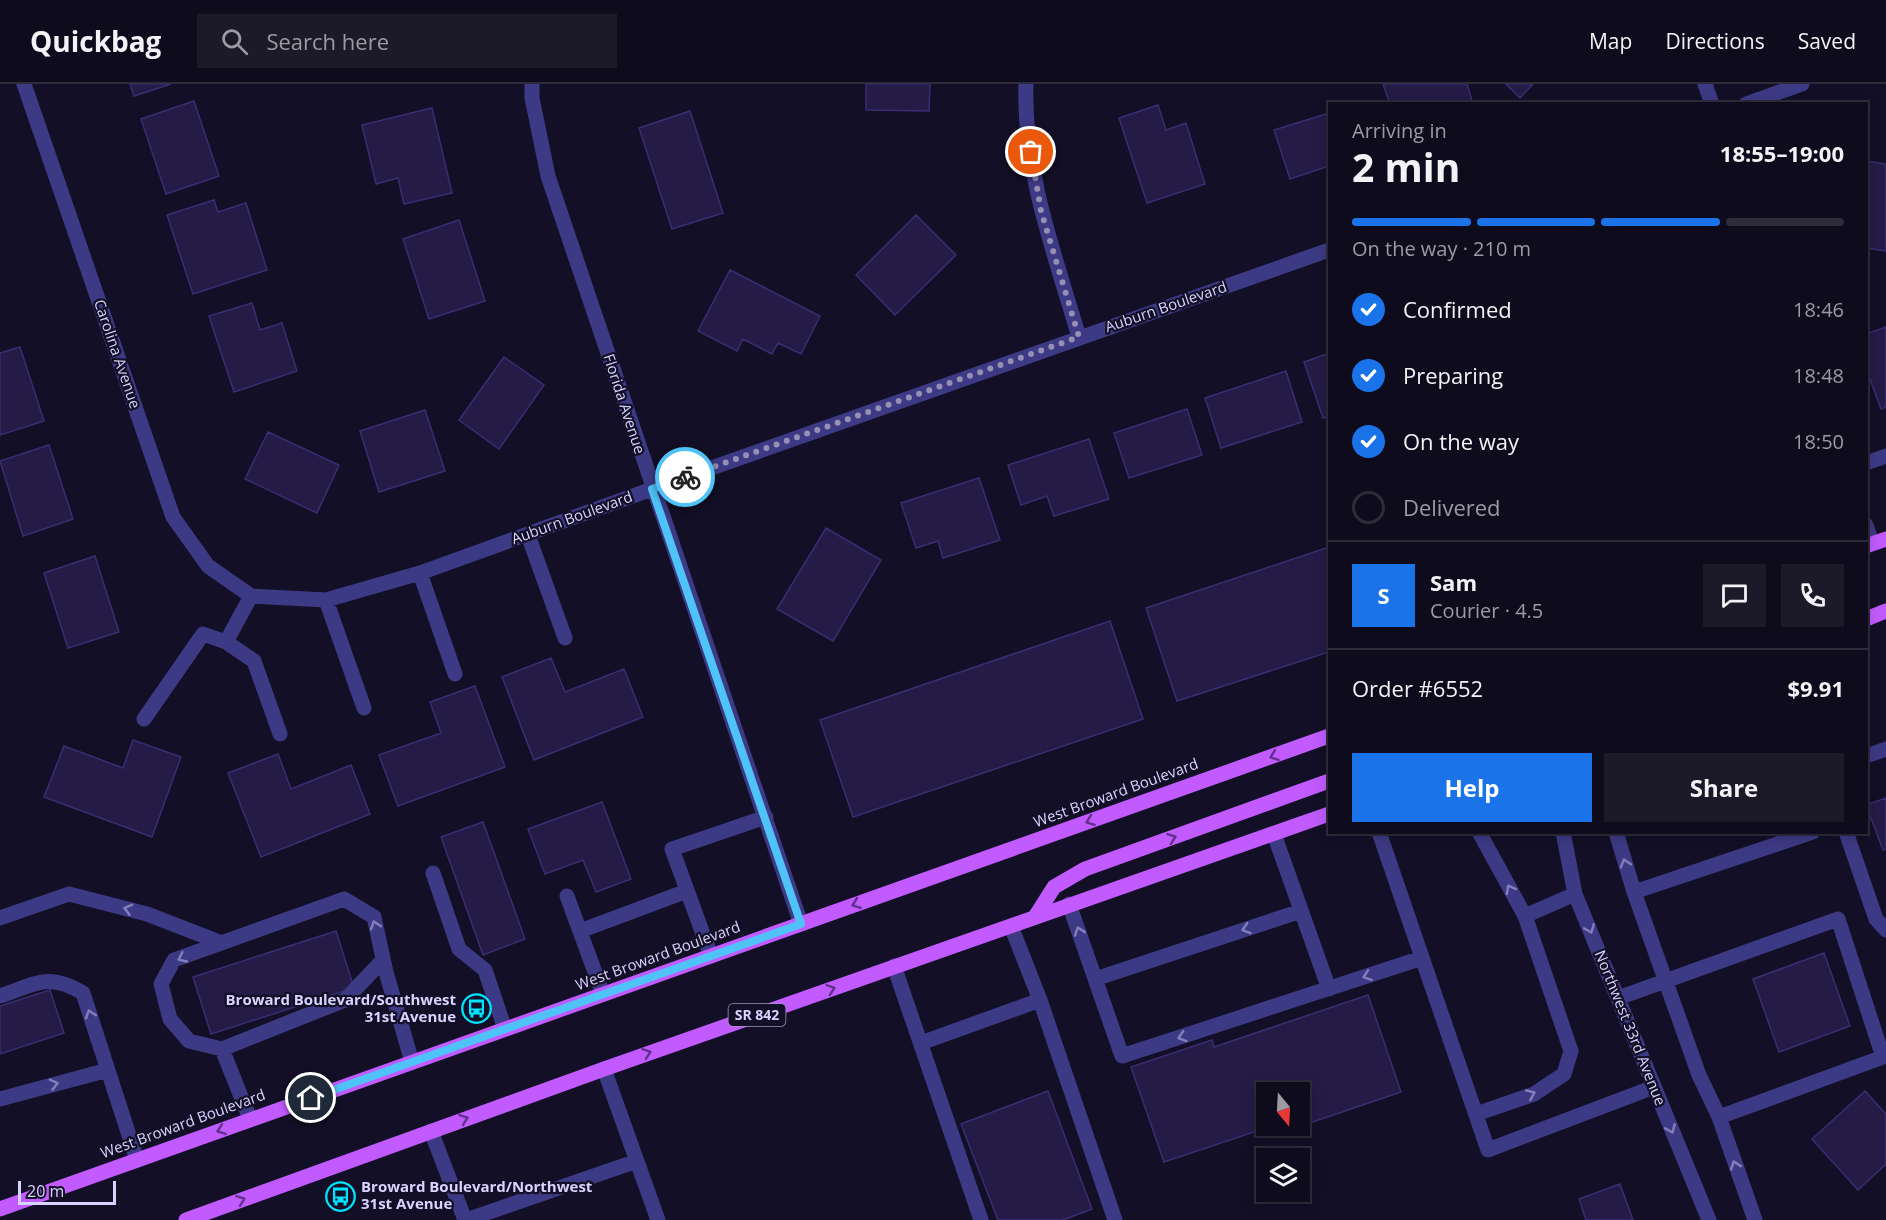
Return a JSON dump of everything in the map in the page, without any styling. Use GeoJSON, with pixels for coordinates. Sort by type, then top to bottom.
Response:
{"type":"FeatureCollection","features":[{"type":"Feature","properties":{"kind":"main road"},"geometry":{"type":"LineString","coordinates":[[1868,618],[1886,611]]}},
{"type":"Feature","properties":{"kind":"main road","name":"West Broward Boulevard"},"geometry":{"type":"LineString","coordinates":[[0,1209],[1328,736]]}},
{"type":"Feature","properties":{"kind":"main road"},"geometry":{"type":"LineString","coordinates":[[1035,917],[1054,887],[1086,869],[1328,781]]}},
{"type":"Feature","properties":{"kind":"main road","name":"SR 842"},"geometry":{"type":"LineString","coordinates":[[186,1220],[210,1216],[431,1131],[604,1068],[1328,814]]}},
{"type":"Feature","properties":{"kind":"street","name":"Carolina Avenue"},"geometry":{"type":"LineString","coordinates":[[24,84],[173,517],[208,566],[250,596]]}},
{"type":"Feature","properties":{"kind":"street","name":"Florida Avenue"},"geometry":{"type":"LineString","coordinates":[[532,84],[532,98],[548,176],[801,924]]}},
{"type":"Feature","properties":{"kind":"street"},"geometry":{"type":"LineString","coordinates":[[1026,84],[1025,112],[1041,211],[1079,337]]}},
{"type":"Feature","properties":{"kind":"street"},"geometry":{"type":"LineString","coordinates":[[1705,84],[1711,102]]}},
{"type":"Feature","properties":{"kind":"street"},"geometry":{"type":"LineString","coordinates":[[1752,102],[1802,84]]}},
{"type":"Feature","properties":{"kind":"street","name":"Auburn Boulevard"},"geometry":{"type":"LineString","coordinates":[[250,596],[326,600],[420,573],[1328,250]]}},
{"type":"Feature","properties":{"kind":"street"},"geometry":{"type":"LineString","coordinates":[[1868,462],[1886,456]]}},
{"type":"Feature","properties":{"kind":"street"},"geometry":{"type":"LineString","coordinates":[[1868,529],[1875,543]]}},
{"type":"Feature","properties":{"kind":"street"},"geometry":{"type":"LineString","coordinates":[[528,535],[565,638]]}},
{"type":"Feature","properties":{"kind":"street"},"geometry":{"type":"LineString","coordinates":[[420,573],[455,674]]}},
{"type":"Feature","properties":{"kind":"street"},"geometry":{"type":"LineString","coordinates":[[226,642],[250,596]]}},
{"type":"Feature","properties":{"kind":"street"},"geometry":{"type":"LineString","coordinates":[[326,600],[364,708]]}},
{"type":"Feature","properties":{"kind":"street"},"geometry":{"type":"LineString","coordinates":[[144,720],[203,634],[226,642],[254,661],[280,734]]}},
{"type":"Feature","properties":{"kind":"street"},"geometry":{"type":"LineString","coordinates":[[1868,755],[1886,750]]}},
{"type":"Feature","properties":{"kind":"street"},"geometry":{"type":"LineString","coordinates":[[711,956],[672,849],[766,817]]}},
{"type":"Feature","properties":{"kind":"street"},"geometry":{"type":"LineString","coordinates":[[1274,834],[1329,989]]}},
{"type":"Feature","properties":{"kind":"street"},"geometry":{"type":"LineString","coordinates":[[1380,834],[1488,1150],[1654,1087]]}},
{"type":"Feature","properties":{"kind":"street"},"geometry":{"type":"LineString","coordinates":[[1476,1114],[1534,1094],[1564,1074],[1571,1051],[1525,916],[1480,834]]}},
{"type":"Feature","properties":{"kind":"street","name":"Northwest 33rd Avenue"},"geometry":{"type":"LineString","coordinates":[[1563,834],[1575,894],[1709,1220]]}},
{"type":"Feature","properties":{"kind":"street"},"geometry":{"type":"LineString","coordinates":[[1617,834],[1634,892],[1699,1075],[1719,1117],[1755,1220]]}},
{"type":"Feature","properties":{"kind":"street"},"geometry":{"type":"LineString","coordinates":[[1634,892],[1807,834]]}},
{"type":"Feature","properties":{"kind":"street"},"geometry":{"type":"LineString","coordinates":[[1847,834],[1876,919],[1886,930]]}},
{"type":"Feature","properties":{"kind":"street"},"geometry":{"type":"LineString","coordinates":[[433,873],[459,949],[485,970],[505,1029]]}},
{"type":"Feature","properties":{"kind":"street"},"geometry":{"type":"LineString","coordinates":[[580,931],[687,891]]}},
{"type":"Feature","properties":{"kind":"street"},"geometry":{"type":"LineString","coordinates":[[0,918],[69,894],[147,914],[222,943]]}},
{"type":"Feature","properties":{"kind":"street"},"geometry":{"type":"LineString","coordinates":[[1525,916],[1575,894]]}},
{"type":"Feature","properties":{"kind":"street"},"geometry":{"type":"LineString","coordinates":[[567,896],[603,994]]}},
{"type":"Feature","properties":{"kind":"street"},"geometry":{"type":"LineString","coordinates":[[383,960],[345,1000],[222,1049],[189,1041],[170,1019],[161,984],[174,960],[344,898],[374,917],[383,960],[412,1062]]}},
{"type":"Feature","properties":{"kind":"street"},"geometry":{"type":"LineString","coordinates":[[1069,904],[1122,1056],[1422,958]]}},
{"type":"Feature","properties":{"kind":"street"},"geometry":{"type":"LineString","coordinates":[[1095,979],[1301,911]]}},
{"type":"Feature","properties":{"kind":"street"},"geometry":{"type":"LineString","coordinates":[[1618,999],[1838,919],[1883,1057],[1719,1117]]}},
{"type":"Feature","properties":{"kind":"street"},"geometry":{"type":"LineString","coordinates":[[1011,926],[1040,1000],[1115,1220]]}},
{"type":"Feature","properties":{"kind":"street"},"geometry":{"type":"LineString","coordinates":[[894,966],[981,1220]]}},
{"type":"Feature","properties":{"kind":"street"},"geometry":{"type":"LineString","coordinates":[[0,996],[47,980],[67,984],[83,993],[136,1160]]}},
{"type":"Feature","properties":{"kind":"street"},"geometry":{"type":"LineString","coordinates":[[921,1043],[1040,1000]]}},
{"type":"Feature","properties":{"kind":"street"},"geometry":{"type":"LineString","coordinates":[[222,1049],[250,1119]]}},
{"type":"Feature","properties":{"kind":"street"},"geometry":{"type":"LineString","coordinates":[[604,1068],[658,1220]]}},
{"type":"Feature","properties":{"kind":"street"},"geometry":{"type":"LineString","coordinates":[[0,1099],[108,1070]]}},
{"type":"Feature","properties":{"kind":"street"},"geometry":{"type":"LineString","coordinates":[[431,1131],[466,1220],[637,1161]]}},
{"type":"Feature","properties":{"kind":"building"},"geometry":{"type":"Polygon","coordinates":[[[130,84],[171,84],[134,96],[130,84]]]}},
{"type":"Feature","properties":{"kind":"building"},"geometry":{"type":"Polygon","coordinates":[[[866,84],[930,84],[929,111],[866,110],[866,84]]]}},
{"type":"Feature","properties":{"kind":"building"},"geometry":{"type":"Polygon","coordinates":[[[1383,84],[1467,84],[1472,102],[1389,102],[1383,84]]]}},
{"type":"Feature","properties":{"kind":"building"},"geometry":{"type":"Polygon","coordinates":[[[1506,84],[1533,84],[1520,98],[1506,84]]]}},
{"type":"Feature","properties":{"kind":"building"},"geometry":{"type":"Polygon","coordinates":[[[194,101],[219,176],[166,194],[141,119],[194,101]]]}},
{"type":"Feature","properties":{"kind":"building"},"geometry":{"type":"Polygon","coordinates":[[[1158,105],[1166,130],[1186,123],[1205,184],[1147,203],[1119,118],[1158,105]]]}},
{"type":"Feature","properties":{"kind":"building"},"geometry":{"type":"Polygon","coordinates":[[[432,108],[452,193],[404,204],[398,178],[376,184],[362,125],[432,108]]]}},
{"type":"Feature","properties":{"kind":"building"},"geometry":{"type":"Polygon","coordinates":[[[690,111],[723,213],[672,229],[639,128],[690,111]]]}},
{"type":"Feature","properties":{"kind":"building"},"geometry":{"type":"Polygon","coordinates":[[[1328,113],[1328,166],[1290,179],[1274,130],[1328,113]]]}},
{"type":"Feature","properties":{"kind":"building"},"geometry":{"type":"Polygon","coordinates":[[[1868,161],[1886,164],[1886,251],[1868,248],[1868,161]]]}},
{"type":"Feature","properties":{"kind":"building"},"geometry":{"type":"Polygon","coordinates":[[[214,200],[218,212],[246,203],[267,270],[193,294],[167,215],[214,200]]]}},
{"type":"Feature","properties":{"kind":"building"},"geometry":{"type":"Polygon","coordinates":[[[916,215],[956,255],[895,315],[856,275],[916,215]]]}},
{"type":"Feature","properties":{"kind":"building"},"geometry":{"type":"Polygon","coordinates":[[[459,220],[485,301],[429,319],[403,239],[459,220]]]}},
{"type":"Feature","properties":{"kind":"building"},"geometry":{"type":"Polygon","coordinates":[[[730,270],[820,316],[801,354],[778,343],[772,354],[743,339],[737,351],[698,331],[730,270]]]}},
{"type":"Feature","properties":{"kind":"building"},"geometry":{"type":"Polygon","coordinates":[[[252,303],[260,330],[282,323],[297,371],[234,392],[209,316],[252,303]]]}},
{"type":"Feature","properties":{"kind":"building"},"geometry":{"type":"Polygon","coordinates":[[[1886,327],[1886,407],[1881,409],[1868,373],[1868,333],[1886,327]]]}},
{"type":"Feature","properties":{"kind":"building"},"geometry":{"type":"Polygon","coordinates":[[[20,347],[44,421],[0,435],[0,353],[20,347]]]}},
{"type":"Feature","properties":{"kind":"building"},"geometry":{"type":"Polygon","coordinates":[[[1328,353],[1328,416],[1323,418],[1304,362],[1328,353]]]}},
{"type":"Feature","properties":{"kind":"building"},"geometry":{"type":"Polygon","coordinates":[[[504,357],[544,385],[499,449],[459,420],[504,357]]]}},
{"type":"Feature","properties":{"kind":"building"},"geometry":{"type":"Polygon","coordinates":[[[1286,371],[1302,422],[1221,448],[1205,398],[1286,371]]]}},
{"type":"Feature","properties":{"kind":"building"},"geometry":{"type":"Polygon","coordinates":[[[1187,409],[1202,455],[1129,478],[1114,433],[1187,409]]]}},
{"type":"Feature","properties":{"kind":"building"},"geometry":{"type":"Polygon","coordinates":[[[425,410],[445,471],[379,492],[360,431],[425,410]]]}},
{"type":"Feature","properties":{"kind":"building"},"geometry":{"type":"Polygon","coordinates":[[[268,432],[339,465],[317,513],[245,479],[268,432]]]}},
{"type":"Feature","properties":{"kind":"building"},"geometry":{"type":"Polygon","coordinates":[[[1089,439],[1109,499],[1054,516],[1047,496],[1021,505],[1008,465],[1089,439]]]}},
{"type":"Feature","properties":{"kind":"building"},"geometry":{"type":"Polygon","coordinates":[[[49,445],[73,519],[23,536],[0,461],[49,445]]]}},
{"type":"Feature","properties":{"kind":"building"},"geometry":{"type":"Polygon","coordinates":[[[979,478],[1000,540],[943,558],[938,541],[916,548],[901,503],[979,478]]]}},
{"type":"Feature","properties":{"kind":"building"},"geometry":{"type":"Polygon","coordinates":[[[826,528],[881,560],[833,641],[777,609],[826,528]]]}},
{"type":"Feature","properties":{"kind":"building"},"geometry":{"type":"Polygon","coordinates":[[[1328,547],[1328,652],[1177,701],[1146,608],[1328,547]]]}},
{"type":"Feature","properties":{"kind":"building"},"geometry":{"type":"Polygon","coordinates":[[[95,556],[119,632],[68,648],[44,573],[95,556]]]}},
{"type":"Feature","properties":{"kind":"building"},"geometry":{"type":"Polygon","coordinates":[[[1110,621],[1143,719],[853,817],[820,720],[1110,621]]]}},
{"type":"Feature","properties":{"kind":"building"},"geometry":{"type":"Polygon","coordinates":[[[551,658],[565,692],[624,669],[643,717],[534,760],[502,677],[551,658]]]}},
{"type":"Feature","properties":{"kind":"building"},"geometry":{"type":"Polygon","coordinates":[[[475,686],[505,767],[398,806],[379,755],[441,733],[430,702],[475,686]]]}},
{"type":"Feature","properties":{"kind":"building"},"geometry":{"type":"Polygon","coordinates":[[[133,740],[181,757],[152,837],[44,797],[64,746],[123,768],[133,740]]]}},
{"type":"Feature","properties":{"kind":"building"},"geometry":{"type":"Polygon","coordinates":[[[278,754],[291,789],[351,765],[370,814],[261,857],[228,773],[278,754]]]}},
{"type":"Feature","properties":{"kind":"building"},"geometry":{"type":"Polygon","coordinates":[[[1886,798],[1886,849],[1883,850],[1868,810],[1868,804],[1886,798]]]}},
{"type":"Feature","properties":{"kind":"building"},"geometry":{"type":"Polygon","coordinates":[[[602,802],[631,879],[596,892],[583,860],[545,874],[528,829],[602,802]]]}},
{"type":"Feature","properties":{"kind":"building"},"geometry":{"type":"Polygon","coordinates":[[[483,822],[525,939],[483,955],[441,837],[483,822]]]}},
{"type":"Feature","properties":{"kind":"building"},"geometry":{"type":"Polygon","coordinates":[[[336,931],[354,988],[211,1034],[193,977],[336,931]]]}},
{"type":"Feature","properties":{"kind":"building"},"geometry":{"type":"Polygon","coordinates":[[[1824,953],[1850,1026],[1779,1052],[1753,979],[1824,953]]]}},
{"type":"Feature","properties":{"kind":"building"},"geometry":{"type":"Polygon","coordinates":[[[50,990],[64,1033],[0,1054],[0,1006],[50,990]]]}},
{"type":"Feature","properties":{"kind":"building"},"geometry":{"type":"Polygon","coordinates":[[[1368,995],[1401,1092],[1310,1123],[1310,1082],[1256,1082],[1256,1131],[1164,1162],[1131,1067],[1212,1040],[1214,1047],[1368,995]]]}},
{"type":"Feature","properties":{"kind":"building"},"geometry":{"type":"Polygon","coordinates":[[[1048,1091],[1092,1209],[1063,1220],[998,1220],[961,1124],[1048,1091]]]}},
{"type":"Feature","properties":{"kind":"building"},"geometry":{"type":"Polygon","coordinates":[[[1865,1091],[1886,1114],[1886,1164],[1858,1190],[1812,1139],[1865,1091]]]}},
{"type":"Feature","properties":{"kind":"building"},"geometry":{"type":"Polygon","coordinates":[[[1620,1184],[1633,1220],[1586,1220],[1579,1199],[1620,1184]]]}},
{"type":"Feature","properties":{"kind":"way so far"},"geometry":{"type":"LineString","coordinates":[[685,477],[1079,337],[1041,211],[1031,152]]}},
{"type":"Feature","properties":{"kind":"place","name":"Broward Boulevard/Southwest 31st Avenue"},"geometry":{"type":"Point","coordinates":[477,1009]}},
{"type":"Feature","properties":{"kind":"place","name":"Broward Boulevard/Northwest 31st Avenue"},"geometry":{"type":"Point","coordinates":[340,1196]}},
{"type":"Feature","properties":{"kind":"route"},"geometry":{"type":"LineString","coordinates":[[311,1098],[801,924],[652,489],[685,477]]}}]}
